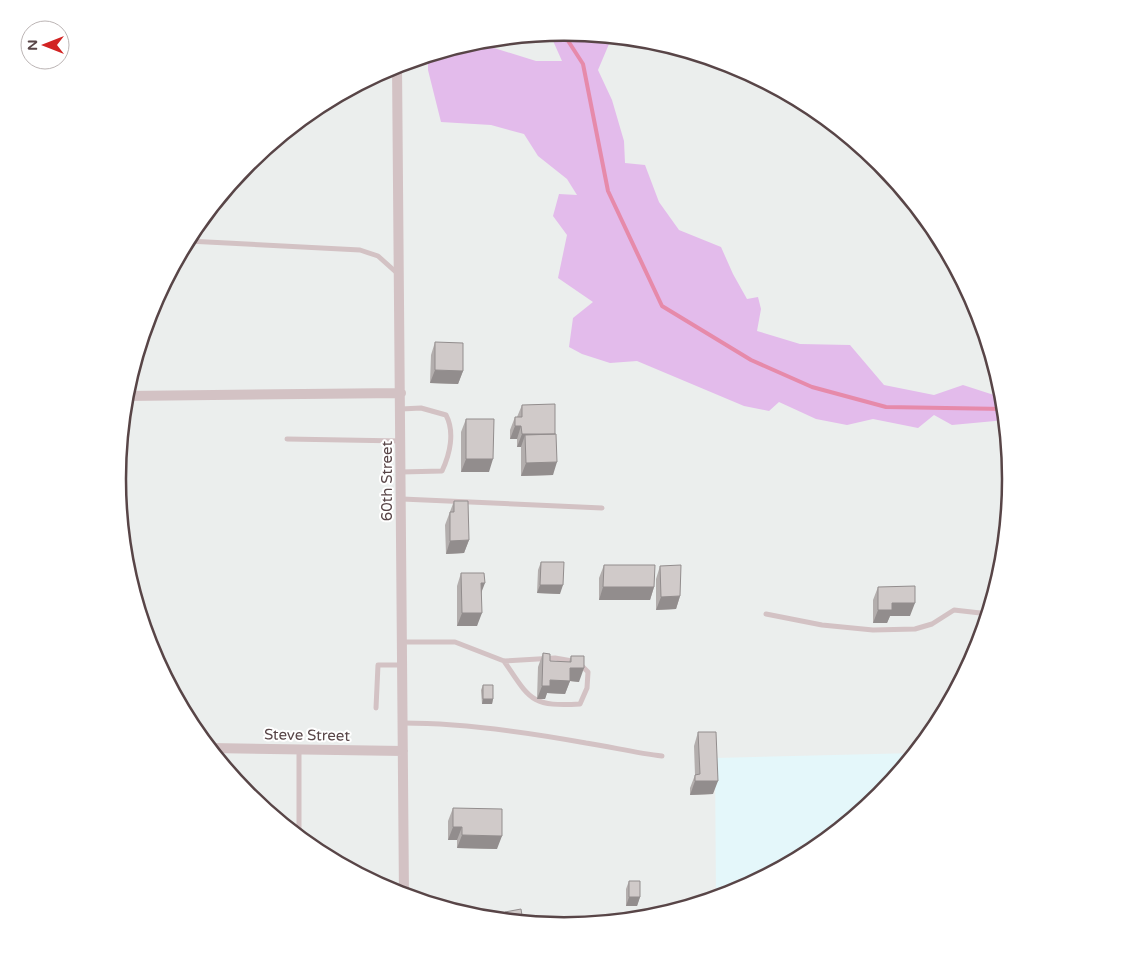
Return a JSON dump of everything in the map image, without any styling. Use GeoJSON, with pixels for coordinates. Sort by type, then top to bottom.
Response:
{"type":"FeatureCollection","features":[{"type":"Feature","properties":{"kind":"street","name":"60th Street"},"geometry":{"type":"LineString","coordinates":[[398,75],[404,887]]}},
{"type":"Feature","properties":{"kind":"street"},"geometry":{"type":"LineString","coordinates":[[135,396],[401,393]]}},
{"type":"Feature","properties":{"kind":"street","name":"Steve Street"},"geometry":{"type":"LineString","coordinates":[[219,748],[403,751]]}},
{"type":"Feature","properties":{"kind":"lane"},"geometry":{"type":"LineString","coordinates":[[197,241],[360,250],[378,256],[400,275]]}},
{"type":"Feature","properties":{"kind":"lane"},"geometry":{"type":"LineString","coordinates":[[401,409],[421,408],[446,415],[451,424],[449,457],[442,471],[401,472]]}},
{"type":"Feature","properties":{"kind":"lane"},"geometry":{"type":"LineString","coordinates":[[287,439],[401,441]]}},
{"type":"Feature","properties":{"kind":"lane"},"geometry":{"type":"LineString","coordinates":[[402,499],[602,508]]}},
{"type":"Feature","properties":{"kind":"lane"},"geometry":{"type":"LineString","coordinates":[[766,614],[822,625],[873,630],[915,629],[932,624],[954,610],[981,613]]}},
{"type":"Feature","properties":{"kind":"lane"},"geometry":{"type":"LineString","coordinates":[[402,642],[455,642],[504,661],[555,658],[578,662],[588,672],[587,688],[580,704],[561,705],[540,702],[530,697],[504,661]]}},
{"type":"Feature","properties":{"kind":"lane"},"geometry":{"type":"LineString","coordinates":[[376,708],[378,665],[403,665]]}},
{"type":"Feature","properties":{"kind":"lane"},"geometry":{"type":"LineString","coordinates":[[403,723],[458,725],[514,732],[662,756]]}},
{"type":"Feature","properties":{"kind":"lane"},"geometry":{"type":"LineString","coordinates":[[299,750],[299,828]]}},
{"type":"Feature","properties":{"kind":"shaded area"},"geometry":{"type":"Polygon","coordinates":[[[553,41],[609,44],[598,70],[612,100],[624,141],[625,163],[645,165],[659,202],[679,230],[721,247],[747,299],[758,297],[761,309],[757,331],[800,344],[850,345],[884,385],[934,395],[963,385],[994,395],[999,420],[952,425],[934,415],[918,428],[873,419],[847,425],[816,419],[779,402],[769,411],[744,406],[637,361],[610,363],[582,354],[569,347],[573,318],[593,302],[558,278],[567,235],[553,216],[559,194],[577,195],[567,179],[538,156],[524,134],[491,125],[441,122],[428,70],[428,64],[451,56],[493,48],[536,61],[562,61],[553,41]]]}},
{"type":"Feature","properties":{"kind":"shaded area"},"geometry":{"type":"Polygon","coordinates":[[[906,753],[853,809],[808,844],[758,873],[716,890],[715,758],[906,753]]]}},
{"type":"Feature","properties":{"kind":"building"},"geometry":{"type":"Polygon","coordinates":[[[435,342],[463,343],[463,371],[435,370],[435,342]]]}},
{"type":"Feature","properties":{"kind":"building"},"geometry":{"type":"Polygon","coordinates":[[[555,404],[555,434],[522,434],[521,426],[515,426],[515,417],[522,417],[522,405],[555,404]]]}},
{"type":"Feature","properties":{"kind":"building"},"geometry":{"type":"Polygon","coordinates":[[[466,419],[494,419],[493,459],[466,459],[466,419]]]}},
{"type":"Feature","properties":{"kind":"building"},"geometry":{"type":"Polygon","coordinates":[[[556,434],[557,462],[526,463],[525,435],[556,434]]]}},
{"type":"Feature","properties":{"kind":"building"},"geometry":{"type":"Polygon","coordinates":[[[454,501],[468,501],[469,540],[450,541],[450,512],[454,512],[454,501]]]}},
{"type":"Feature","properties":{"kind":"building"},"geometry":{"type":"Polygon","coordinates":[[[541,562],[564,562],[563,585],[540,585],[541,562]]]}},
{"type":"Feature","properties":{"kind":"building"},"geometry":{"type":"Polygon","coordinates":[[[604,565],[655,565],[654,587],[603,587],[604,565]]]}},
{"type":"Feature","properties":{"kind":"building"},"geometry":{"type":"Polygon","coordinates":[[[681,565],[680,596],[661,597],[660,566],[681,565]]]}},
{"type":"Feature","properties":{"kind":"building"},"geometry":{"type":"Polygon","coordinates":[[[461,573],[484,573],[485,583],[481,583],[482,613],[462,613],[461,573]]]}},
{"type":"Feature","properties":{"kind":"building"},"geometry":{"type":"Polygon","coordinates":[[[915,586],[915,603],[892,603],[892,610],[878,610],[878,587],[915,586]]]}},
{"type":"Feature","properties":{"kind":"building"},"geometry":{"type":"Polygon","coordinates":[[[543,653],[550,654],[550,661],[571,662],[571,656],[584,656],[584,668],[570,668],[570,681],[550,680],[550,686],[542,686],[543,653]]]}},
{"type":"Feature","properties":{"kind":"building"},"geometry":{"type":"Polygon","coordinates":[[[483,685],[493,685],[493,699],[483,699],[483,685]]]}},
{"type":"Feature","properties":{"kind":"building"},"geometry":{"type":"Polygon","coordinates":[[[698,732],[716,732],[718,781],[695,781],[695,775],[700,774],[698,732]]]}},
{"type":"Feature","properties":{"kind":"building"},"geometry":{"type":"Polygon","coordinates":[[[453,808],[502,809],[502,836],[462,835],[462,827],[453,827],[453,808]]]}},
{"type":"Feature","properties":{"kind":"building"},"geometry":{"type":"Polygon","coordinates":[[[629,881],[640,881],[640,897],[629,897],[629,881]]]}},
{"type":"Feature","properties":{"kind":"building"},"geometry":{"type":"Polygon","coordinates":[[[521,909],[522,916],[505,914],[505,912],[521,909]]]}},
{"type":"Feature","properties":{"kind":"waterway"},"geometry":{"type":"LineString","coordinates":[[568,41],[583,64],[608,191],[662,306],[751,360],[812,387],[886,407],[997,409]]}}]}
